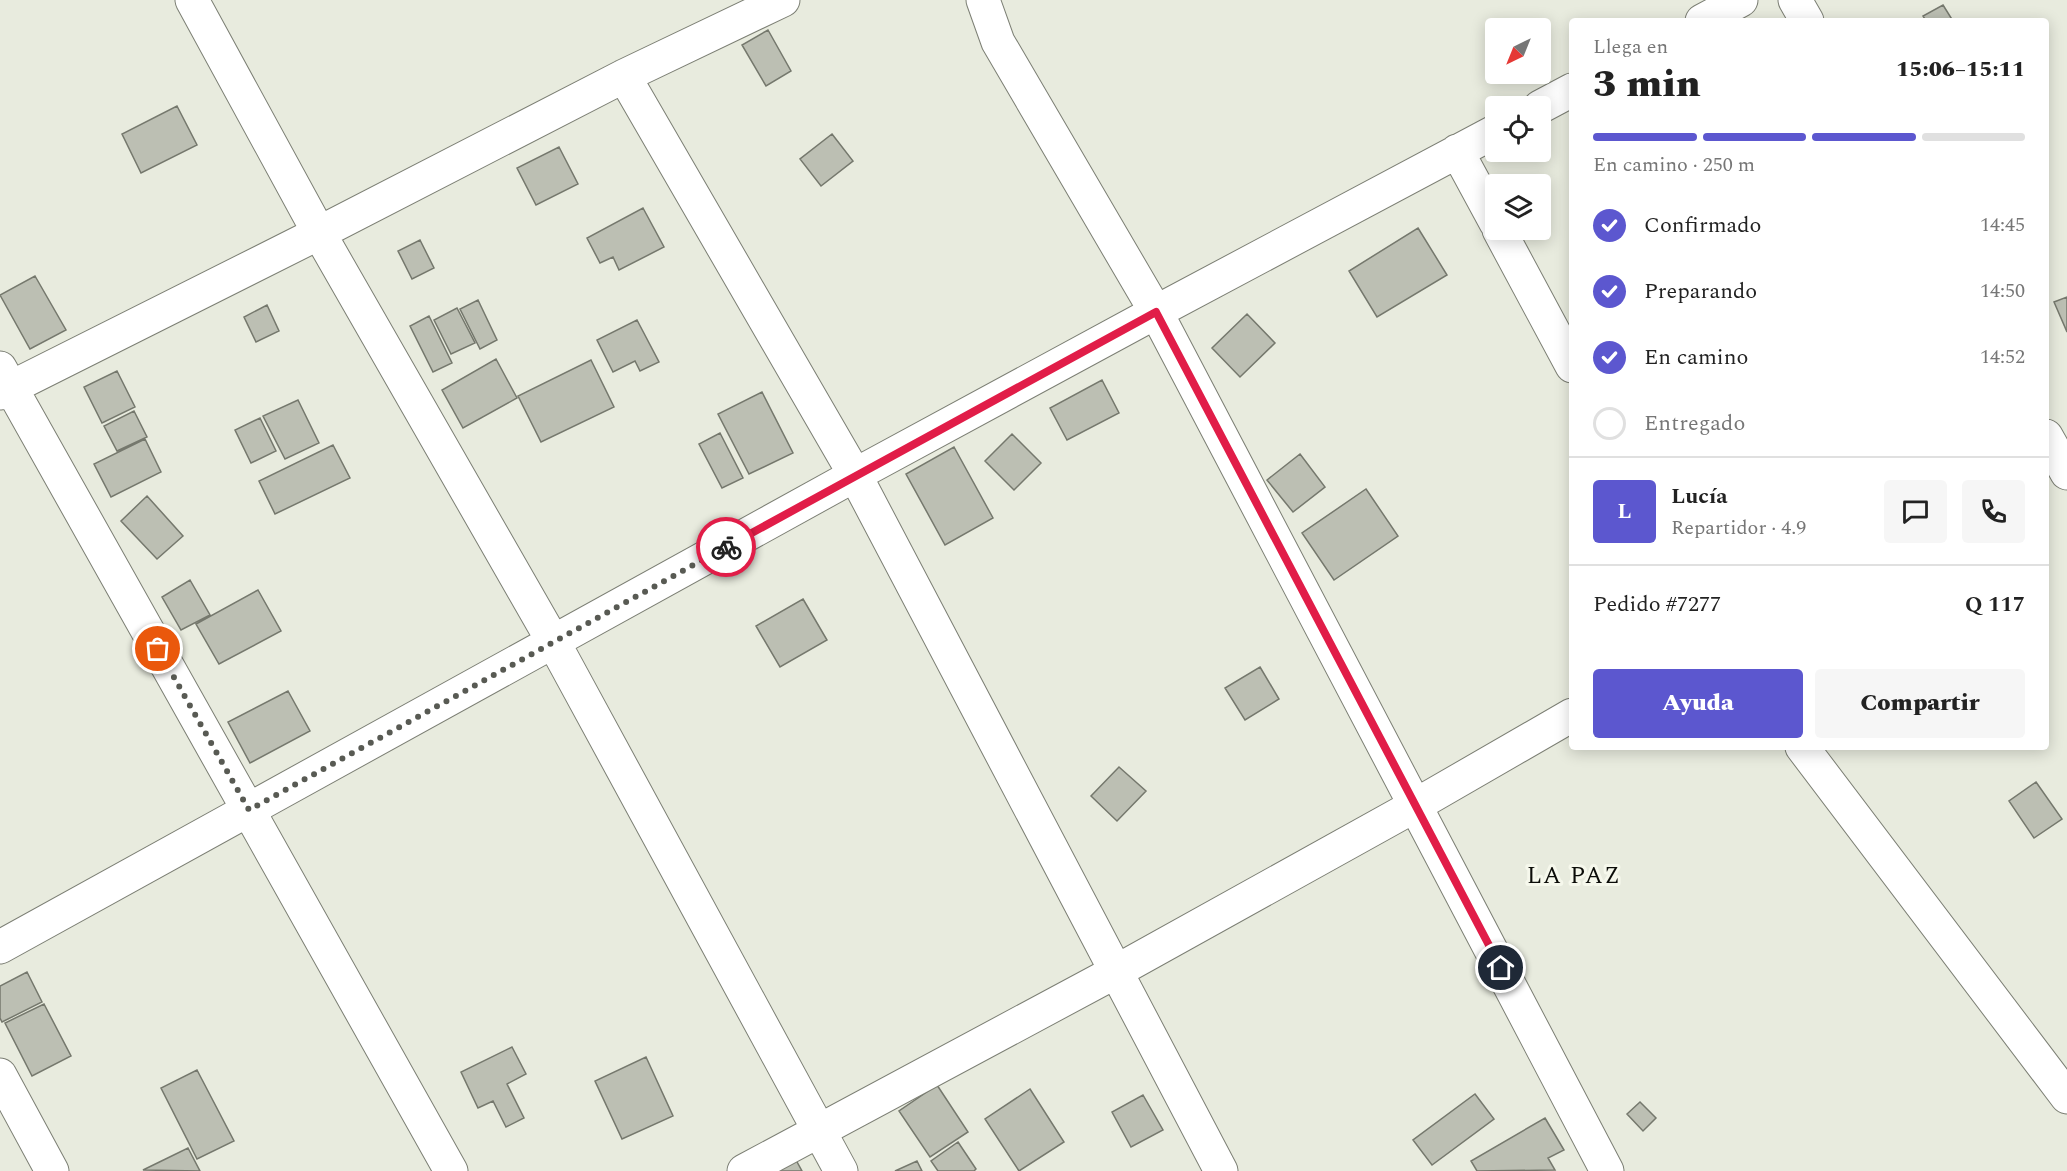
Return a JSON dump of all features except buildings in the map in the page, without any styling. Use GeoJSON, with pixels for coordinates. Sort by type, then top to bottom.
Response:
{"type":"FeatureCollection","features":[{"type":"Feature","properties":{"kind":"street"},"geometry":{"type":"LineString","coordinates":[[192,0],[319,233],[554,643],[841,1171]]}},
{"type":"Feature","properties":{"kind":"street"},"geometry":{"type":"LineString","coordinates":[[451,1171],[249,810],[3,383],[319,233],[624,76],[783,0]]}},
{"type":"Feature","properties":{"kind":"street"},"geometry":{"type":"LineString","coordinates":[[983,0],[998,42],[1156,312],[1607,1171]]}},
{"type":"Feature","properties":{"kind":"street"},"geometry":{"type":"LineString","coordinates":[[1708,18],[1741,0]]}},
{"type":"Feature","properties":{"kind":"street"},"geometry":{"type":"LineString","coordinates":[[1795,0],[1805,18]]}},
{"type":"Feature","properties":{"kind":"street"},"geometry":{"type":"LineString","coordinates":[[624,76],[855,475],[1221,1171]]}},
{"type":"Feature","properties":{"kind":"street"},"geometry":{"type":"LineString","coordinates":[[1551,101],[1569,92]]}},
{"type":"Feature","properties":{"kind":"street"},"geometry":{"type":"LineString","coordinates":[[0,947],[855,475],[1485,137]]}},
{"type":"Feature","properties":{"kind":"street"},"geometry":{"type":"LineString","coordinates":[[1457,151],[1485,203]]}},
{"type":"Feature","properties":{"kind":"street"},"geometry":{"type":"LineString","coordinates":[[1504,240],[1569,360]]}},
{"type":"Feature","properties":{"kind":"street"},"geometry":{"type":"LineString","coordinates":[[2049,443],[2067,473]]}},
{"type":"Feature","properties":{"kind":"street"},"geometry":{"type":"LineString","coordinates":[[744,1171],[1117,971],[1416,805],[1569,717]]}},
{"type":"Feature","properties":{"kind":"street"},"geometry":{"type":"LineString","coordinates":[[1804,750],[2067,1097]]}},
{"type":"Feature","properties":{"kind":"street"},"geometry":{"type":"LineString","coordinates":[[0,1075],[52,1171]]}},
{"type":"Feature","properties":{"kind":"way so far"},"geometry":{"type":"LineString","coordinates":[[158,649],[249,810],[726,547]]}},
{"type":"Feature","properties":{"kind":"district","name":"LA PAZ"},"geometry":{"type":"Point","coordinates":[1574,875]}},
{"type":"Feature","properties":{"kind":"route"},"geometry":{"type":"LineString","coordinates":[[726,547],[1156,312],[1501,968]]}}]}
